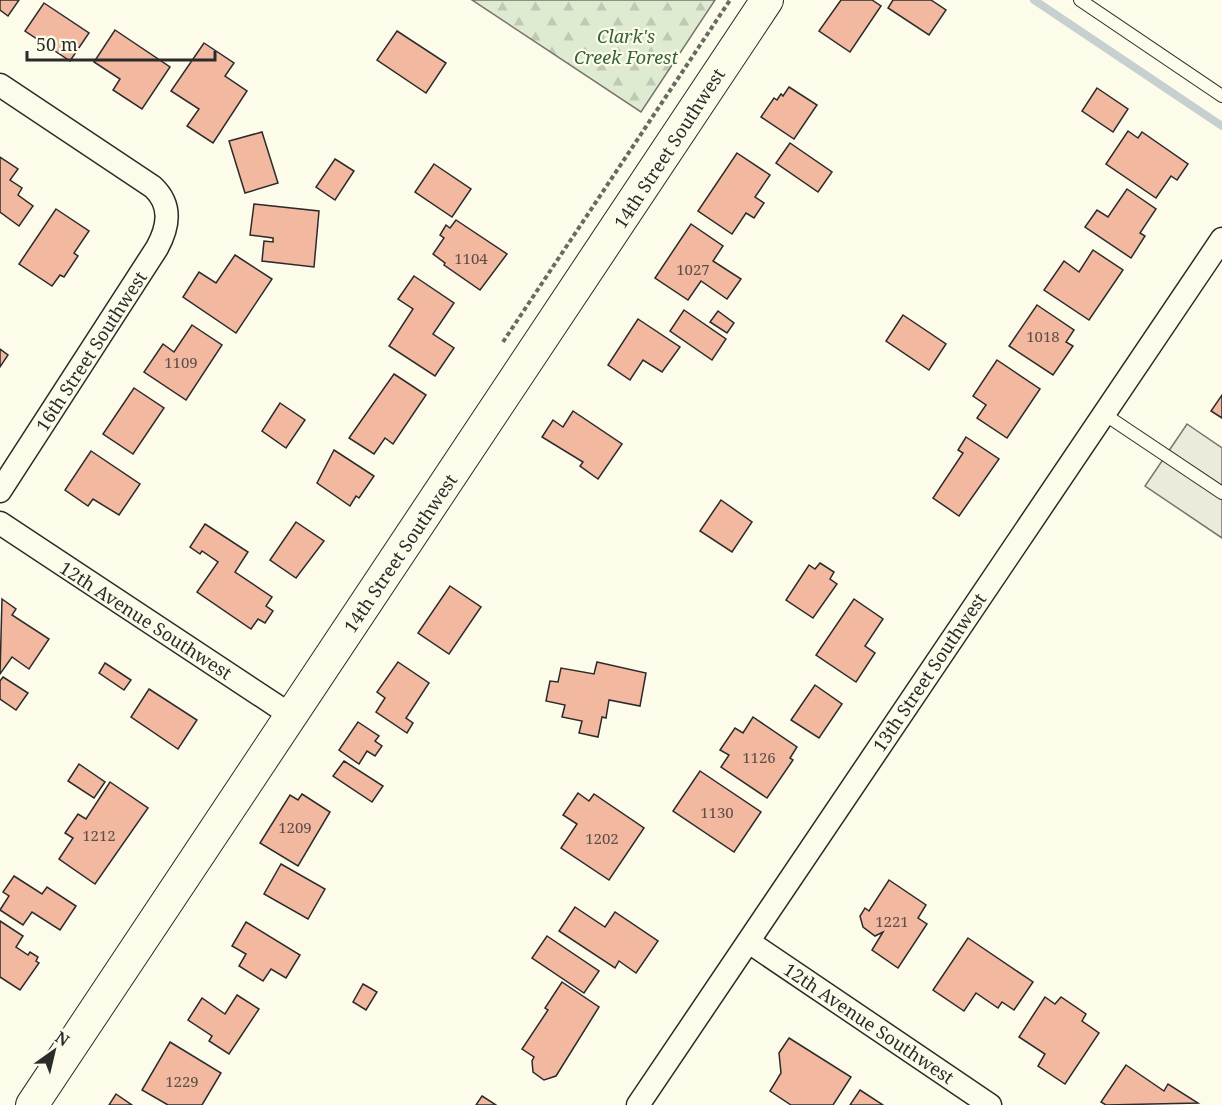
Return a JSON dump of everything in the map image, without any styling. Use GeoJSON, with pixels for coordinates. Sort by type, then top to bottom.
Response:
{"type":"FeatureCollection","features":[{"type":"Feature","properties":{"kind":"street","name":"14th Street Southwest"},"geometry":{"type":"LineString","coordinates":[[32,1105],[767,0]]}},
{"type":"Feature","properties":{"kind":"street","name":"16th Street Southwest"},"geometry":{"type":"LineString","coordinates":[[0,86],[153,187],[165,206],[167,227],[157,248],[0,491]]}},
{"type":"Feature","properties":{"kind":"street","name":"13th Street Southwest"},"geometry":{"type":"LineString","coordinates":[[638,1105],[1222,239]]}},
{"type":"Feature","properties":{"kind":"street","name":"12th Avenue Southwest"},"geometry":{"type":"LineString","coordinates":[[0,523],[292,716]]}},
{"type":"Feature","properties":{"kind":"street","name":"12th Avenue Southwest"},"geometry":{"type":"LineString","coordinates":[[749,942],[990,1105]]}},
{"type":"Feature","properties":{"kind":"lane"},"geometry":{"type":"LineString","coordinates":[[1080,0],[1222,96]]}},
{"type":"Feature","properties":{"kind":"lane"},"geometry":{"type":"LineString","coordinates":[[1104,414],[1222,493]]}},
{"type":"Feature","properties":{"kind":"green space","name":"Clark's Creek Forest"},"geometry":{"type":"Polygon","coordinates":[[[472,0],[715,0],[641,112],[472,0]]]}},
{"type":"Feature","properties":{"kind":"shaded area"},"geometry":{"type":"Polygon","coordinates":[[[1187,424],[1222,448],[1222,538],[1145,486],[1187,424]]]}},
{"type":"Feature","properties":{"kind":"building"},"geometry":{"type":"Polygon","coordinates":[[[0,0],[19,0],[8,16],[0,10],[0,0]]]}},
{"type":"Feature","properties":{"kind":"building"},"geometry":{"type":"Polygon","coordinates":[[[841,0],[872,0],[881,6],[850,52],[819,31],[841,0]]]}},
{"type":"Feature","properties":{"kind":"building"},"geometry":{"type":"Polygon","coordinates":[[[893,0],[931,0],[946,10],[929,35],[888,8],[893,0]]]}},
{"type":"Feature","properties":{"kind":"building"},"geometry":{"type":"Polygon","coordinates":[[[44,3],[89,33],[70,61],[25,31],[44,3]]]}},
{"type":"Feature","properties":{"kind":"building"},"geometry":{"type":"Polygon","coordinates":[[[115,30],[170,67],[142,109],[113,90],[120,79],[94,62],[115,30]]]}},
{"type":"Feature","properties":{"kind":"building"},"geometry":{"type":"Polygon","coordinates":[[[397,31],[446,63],[426,93],[377,60],[397,31]]]}},
{"type":"Feature","properties":{"kind":"building"},"geometry":{"type":"Polygon","coordinates":[[[204,43],[234,63],[225,76],[247,91],[213,143],[187,126],[199,109],[171,91],[204,43]]]}},
{"type":"Feature","properties":{"kind":"building"},"geometry":{"type":"Polygon","coordinates":[[[789,87],[817,105],[794,139],[761,117],[774,98],[777,100],[781,94],[783,96],[789,87]]]}},
{"type":"Feature","properties":{"kind":"building"},"geometry":{"type":"Polygon","coordinates":[[[1097,88],[1128,109],[1113,132],[1082,111],[1097,88]]]}},
{"type":"Feature","properties":{"kind":"building"},"geometry":{"type":"Polygon","coordinates":[[[1128,131],[1138,138],[1142,132],[1188,164],[1177,180],[1171,176],[1156,198],[1106,164],[1128,131]]]}},
{"type":"Feature","properties":{"kind":"building"},"geometry":{"type":"Polygon","coordinates":[[[262,132],[278,183],[245,193],[229,141],[262,132]]]}},
{"type":"Feature","properties":{"kind":"building"},"geometry":{"type":"Polygon","coordinates":[[[790,143],[832,172],[818,192],[776,163],[790,143]]]}},
{"type":"Feature","properties":{"kind":"building"},"geometry":{"type":"Polygon","coordinates":[[[737,153],[770,175],[755,197],[764,203],[754,218],[746,213],[732,234],[698,211],[737,153]]]}},
{"type":"Feature","properties":{"kind":"building"},"geometry":{"type":"Polygon","coordinates":[[[0,157],[18,169],[10,180],[22,188],[18,195],[33,206],[19,226],[0,212],[0,157]]]}},
{"type":"Feature","properties":{"kind":"building"},"geometry":{"type":"Polygon","coordinates":[[[335,159],[354,171],[335,200],[316,187],[335,159]]]}},
{"type":"Feature","properties":{"kind":"building"},"geometry":{"type":"Polygon","coordinates":[[[434,164],[471,189],[452,217],[415,192],[434,164]]]}},
{"type":"Feature","properties":{"kind":"building"},"geometry":{"type":"Polygon","coordinates":[[[1127,189],[1156,209],[1140,233],[1145,236],[1131,258],[1085,227],[1097,210],[1108,217],[1127,189]]]}},
{"type":"Feature","properties":{"kind":"building"},"geometry":{"type":"Polygon","coordinates":[[[254,204],[319,211],[314,267],[262,261],[264,241],[273,242],[273,238],[250,235],[254,204]]]}},
{"type":"Feature","properties":{"kind":"building"},"geometry":{"type":"Polygon","coordinates":[[[56,209],[89,231],[74,253],[78,256],[64,277],[60,275],[52,286],[19,264],[56,209]]]}},
{"type":"Feature","properties":{"kind":"building"},"geometry":{"type":"Polygon","coordinates":[[[456,220],[507,254],[480,290],[444,265],[445,263],[433,254],[444,238],[440,235],[446,225],[450,228],[456,220]]]}},
{"type":"Feature","properties":{"kind":"building"},"geometry":{"type":"Polygon","coordinates":[[[691,224],[723,246],[713,261],[741,279],[727,299],[701,281],[688,300],[655,278],[691,224]]]}},
{"type":"Feature","properties":{"kind":"building"},"geometry":{"type":"Polygon","coordinates":[[[1093,250],[1123,270],[1089,320],[1044,290],[1064,261],[1079,272],[1093,250]]]}},
{"type":"Feature","properties":{"kind":"building"},"geometry":{"type":"Polygon","coordinates":[[[235,255],[272,279],[236,333],[183,297],[199,272],[216,283],[235,255]]]}},
{"type":"Feature","properties":{"kind":"building"},"geometry":{"type":"Polygon","coordinates":[[[414,276],[454,303],[433,334],[454,348],[435,376],[389,346],[413,309],[398,299],[414,276]]]}},
{"type":"Feature","properties":{"kind":"building"},"geometry":{"type":"Polygon","coordinates":[[[1037,305],[1074,330],[1066,342],[1073,346],[1053,375],[1009,346],[1037,305]]]}},
{"type":"Feature","properties":{"kind":"building"},"geometry":{"type":"Polygon","coordinates":[[[684,310],[726,339],[712,360],[670,331],[684,310]]]}},
{"type":"Feature","properties":{"kind":"building"},"geometry":{"type":"Polygon","coordinates":[[[718,311],[734,323],[727,333],[710,322],[718,311]]]}},
{"type":"Feature","properties":{"kind":"building"},"geometry":{"type":"Polygon","coordinates":[[[903,315],[946,344],[929,370],[886,341],[903,315]]]}},
{"type":"Feature","properties":{"kind":"building"},"geometry":{"type":"Polygon","coordinates":[[[638,319],[680,347],[662,372],[643,360],[630,380],[608,365],[638,319]]]}},
{"type":"Feature","properties":{"kind":"building"},"geometry":{"type":"Polygon","coordinates":[[[192,325],[222,345],[186,400],[144,372],[163,344],[174,352],[192,325]]]}},
{"type":"Feature","properties":{"kind":"building"},"geometry":{"type":"Polygon","coordinates":[[[0,349],[8,355],[0,367],[0,349]]]}},
{"type":"Feature","properties":{"kind":"building"},"geometry":{"type":"Polygon","coordinates":[[[997,360],[1040,389],[1007,438],[977,418],[986,405],[973,396],[997,360]]]}},
{"type":"Feature","properties":{"kind":"building"},"geometry":{"type":"Polygon","coordinates":[[[394,374],[426,395],[393,444],[385,438],[374,454],[349,438],[394,374]]]}},
{"type":"Feature","properties":{"kind":"building"},"geometry":{"type":"Polygon","coordinates":[[[134,388],[164,408],[133,454],[103,434],[134,388]]]}},
{"type":"Feature","properties":{"kind":"building"},"geometry":{"type":"Polygon","coordinates":[[[1222,395],[1222,418],[1211,411],[1222,395]]]}},
{"type":"Feature","properties":{"kind":"building"},"geometry":{"type":"Polygon","coordinates":[[[280,403],[305,420],[286,448],[262,431],[280,403]]]}},
{"type":"Feature","properties":{"kind":"building"},"geometry":{"type":"Polygon","coordinates":[[[573,411],[622,444],[598,479],[580,466],[583,462],[542,437],[553,420],[563,427],[573,411]]]}},
{"type":"Feature","properties":{"kind":"building"},"geometry":{"type":"Polygon","coordinates":[[[966,437],[999,459],[959,516],[933,498],[963,453],[958,450],[966,437]]]}},
{"type":"Feature","properties":{"kind":"building"},"geometry":{"type":"Polygon","coordinates":[[[334,450],[374,476],[359,498],[356,496],[350,506],[317,483],[334,450]]]}},
{"type":"Feature","properties":{"kind":"building"},"geometry":{"type":"Polygon","coordinates":[[[91,451],[140,484],[119,515],[93,499],[88,506],[65,490],[91,451]]]}},
{"type":"Feature","properties":{"kind":"building"},"geometry":{"type":"Polygon","coordinates":[[[721,500],[752,522],[732,552],[700,531],[721,500]]]}},
{"type":"Feature","properties":{"kind":"building"},"geometry":{"type":"Polygon","coordinates":[[[296,522],[324,541],[296,578],[270,560],[296,522]]]}},
{"type":"Feature","properties":{"kind":"building"},"geometry":{"type":"Polygon","coordinates":[[[205,524],[248,552],[235,572],[272,597],[266,606],[273,611],[265,623],[258,619],[251,629],[197,592],[218,562],[202,551],[200,554],[190,547],[205,524]]]}},
{"type":"Feature","properties":{"kind":"building"},"geometry":{"type":"Polygon","coordinates":[[[820,563],[834,572],[830,579],[837,584],[813,618],[786,600],[809,565],[815,569],[820,563]]]}},
{"type":"Feature","properties":{"kind":"building"},"geometry":{"type":"Polygon","coordinates":[[[450,586],[481,607],[449,654],[418,633],[450,586]]]}},
{"type":"Feature","properties":{"kind":"building"},"geometry":{"type":"Polygon","coordinates":[[[2,599],[16,609],[12,615],[49,639],[29,669],[12,657],[0,674],[2,599]]]}},
{"type":"Feature","properties":{"kind":"building"},"geometry":{"type":"Polygon","coordinates":[[[854,599],[883,619],[865,646],[875,653],[856,682],[816,655],[854,599]]]}},
{"type":"Feature","properties":{"kind":"building"},"geometry":{"type":"Polygon","coordinates":[[[398,662],[429,683],[406,718],[413,723],[407,733],[376,712],[385,698],[377,692],[398,662]]]}},
{"type":"Feature","properties":{"kind":"building"},"geometry":{"type":"Polygon","coordinates":[[[597,662],[646,673],[640,706],[609,700],[606,718],[602,717],[598,737],[579,733],[582,721],[562,717],[565,705],[546,701],[550,681],[558,682],[561,668],[594,674],[597,662]]]}},
{"type":"Feature","properties":{"kind":"building"},"geometry":{"type":"Polygon","coordinates":[[[105,663],[131,680],[124,690],[99,673],[105,663]]]}},
{"type":"Feature","properties":{"kind":"building"},"geometry":{"type":"Polygon","coordinates":[[[3,677],[28,693],[16,710],[0,699],[0,681],[3,677]]]}},
{"type":"Feature","properties":{"kind":"building"},"geometry":{"type":"Polygon","coordinates":[[[815,685],[842,704],[819,738],[791,720],[815,685]]]}},
{"type":"Feature","properties":{"kind":"building"},"geometry":{"type":"Polygon","coordinates":[[[149,689],[197,720],[178,749],[131,717],[149,689]]]}},
{"type":"Feature","properties":{"kind":"building"},"geometry":{"type":"Polygon","coordinates":[[[753,717],[797,747],[790,758],[793,760],[767,798],[721,767],[729,755],[720,750],[735,728],[743,733],[753,717]]]}},
{"type":"Feature","properties":{"kind":"building"},"geometry":{"type":"Polygon","coordinates":[[[358,722],[379,736],[375,741],[382,746],[375,756],[367,751],[359,764],[339,750],[358,722]]]}},
{"type":"Feature","properties":{"kind":"building"},"geometry":{"type":"Polygon","coordinates":[[[344,761],[383,786],[372,802],[333,776],[344,761]]]}},
{"type":"Feature","properties":{"kind":"building"},"geometry":{"type":"Polygon","coordinates":[[[79,764],[105,782],[94,798],[68,781],[79,764]]]}},
{"type":"Feature","properties":{"kind":"building"},"geometry":{"type":"Polygon","coordinates":[[[700,771],[761,812],[734,852],[673,811],[700,771]]]}},
{"type":"Feature","properties":{"kind":"building"},"geometry":{"type":"Polygon","coordinates":[[[110,782],[148,808],[95,884],[59,859],[73,838],[65,833],[78,814],[86,819],[110,782]]]}},
{"type":"Feature","properties":{"kind":"building"},"geometry":{"type":"Polygon","coordinates":[[[578,793],[589,801],[594,794],[644,828],[609,880],[561,848],[577,824],[563,815],[578,793]]]}},
{"type":"Feature","properties":{"kind":"building"},"geometry":{"type":"Polygon","coordinates":[[[302,794],[330,812],[298,866],[260,843],[290,795],[298,800],[302,794]]]}},
{"type":"Feature","properties":{"kind":"building"},"geometry":{"type":"Polygon","coordinates":[[[281,864],[325,889],[308,919],[264,894],[281,864]]]}},
{"type":"Feature","properties":{"kind":"building"},"geometry":{"type":"Polygon","coordinates":[[[14,876],[42,894],[47,887],[76,906],[60,930],[32,912],[23,925],[0,910],[9,896],[3,892],[14,876]]]}},
{"type":"Feature","properties":{"kind":"building"},"geometry":{"type":"Polygon","coordinates":[[[889,880],[926,905],[918,918],[927,924],[898,968],[872,950],[883,932],[875,936],[863,927],[860,916],[865,908],[869,911],[889,880]]]}},
{"type":"Feature","properties":{"kind":"building"},"geometry":{"type":"Polygon","coordinates":[[[575,907],[605,927],[615,912],[658,941],[636,973],[619,961],[615,968],[559,931],[575,907]]]}},
{"type":"Feature","properties":{"kind":"building"},"geometry":{"type":"Polygon","coordinates":[[[0,921],[23,936],[16,947],[28,955],[30,952],[38,957],[36,961],[39,963],[20,990],[0,977],[0,921]]]}},
{"type":"Feature","properties":{"kind":"building"},"geometry":{"type":"Polygon","coordinates":[[[246,922],[300,955],[286,978],[271,969],[263,981],[239,966],[246,954],[232,946],[246,922]]]}},
{"type":"Feature","properties":{"kind":"building"},"geometry":{"type":"Polygon","coordinates":[[[547,936],[599,971],[584,993],[532,958],[547,936]]]}},
{"type":"Feature","properties":{"kind":"building"},"geometry":{"type":"Polygon","coordinates":[[[968,938],[1033,982],[1014,1010],[1002,1002],[998,1008],[976,993],[964,1011],[933,990],[968,938]]]}},
{"type":"Feature","properties":{"kind":"building"},"geometry":{"type":"Polygon","coordinates":[[[562,982],[599,1007],[556,1076],[544,1080],[533,1072],[534,1057],[522,1049],[548,1010],[545,1008],[562,982]]]}},
{"type":"Feature","properties":{"kind":"building"},"geometry":{"type":"Polygon","coordinates":[[[363,984],[377,992],[366,1010],[353,1002],[363,984]]]}},
{"type":"Feature","properties":{"kind":"building"},"geometry":{"type":"Polygon","coordinates":[[[237,995],[259,1009],[229,1054],[209,1041],[212,1036],[188,1020],[202,998],[225,1014],[237,995]]]}},
{"type":"Feature","properties":{"kind":"building"},"geometry":{"type":"Polygon","coordinates":[[[1045,997],[1055,1004],[1061,997],[1086,1014],[1082,1021],[1099,1033],[1065,1084],[1038,1066],[1045,1054],[1019,1037],[1045,997]]]}},
{"type":"Feature","properties":{"kind":"building"},"geometry":{"type":"Polygon","coordinates":[[[789,1038],[851,1077],[833,1105],[791,1105],[770,1091],[781,1073],[779,1053],[789,1038]]]}},
{"type":"Feature","properties":{"kind":"building"},"geometry":{"type":"Polygon","coordinates":[[[170,1042],[221,1073],[202,1105],[168,1105],[142,1090],[170,1042]]]}},
{"type":"Feature","properties":{"kind":"building"},"geometry":{"type":"Polygon","coordinates":[[[1126,1065],[1164,1091],[1168,1084],[1198,1103],[1106,1105],[1101,1102],[1126,1065]]]}},
{"type":"Feature","properties":{"kind":"building"},"geometry":{"type":"Polygon","coordinates":[[[860,1090],[883,1105],[850,1105],[860,1090]]]}},
{"type":"Feature","properties":{"kind":"building"},"geometry":{"type":"Polygon","coordinates":[[[116,1094],[132,1105],[109,1105],[116,1094]]]}},
{"type":"Feature","properties":{"kind":"building"},"geometry":{"type":"Polygon","coordinates":[[[482,1096],[496,1105],[476,1105],[482,1096]]]}},
{"type":"Feature","properties":{"kind":"waterway"},"geometry":{"type":"LineString","coordinates":[[1034,0],[1222,126]]}}]}
